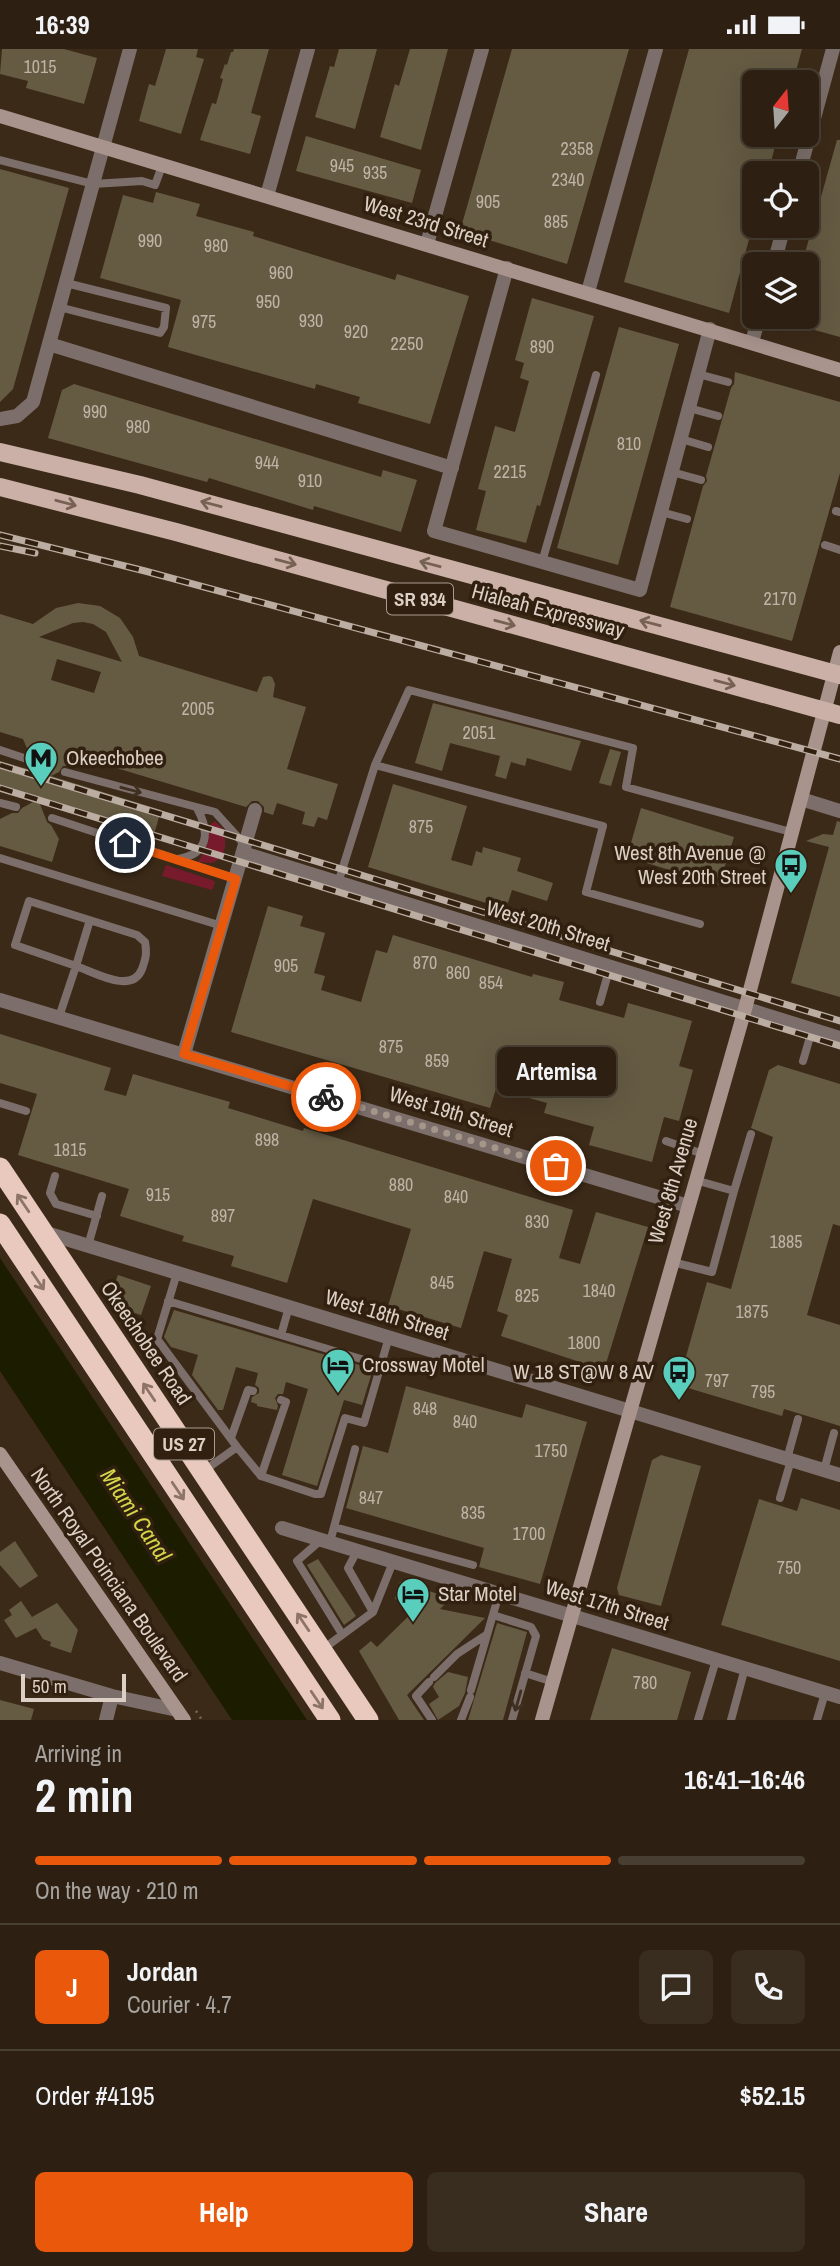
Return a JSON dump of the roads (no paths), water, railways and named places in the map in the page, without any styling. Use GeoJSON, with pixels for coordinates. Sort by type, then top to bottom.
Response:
{"type":"FeatureCollection","features":[{"type":"Feature","properties":{"kind":"highway","name":"Okeechobee Road"},"geometry":{"type":"LineString","coordinates":[[0,1168],[368,1720]]}},
{"type":"Feature","properties":{"kind":"highway","name":"US 27"},"geometry":{"type":"LineString","coordinates":[[0,1224],[330,1720]]}},
{"type":"Feature","properties":{"kind":"main road","name":"Hialeah Expressway"},"geometry":{"type":"LineString","coordinates":[[0,452],[140,485],[837,674]]}},
{"type":"Feature","properties":{"kind":"main road","name":"Hialeah Expressway"},"geometry":{"type":"LineString","coordinates":[[0,487],[202,539],[832,713]]}},
{"type":"Feature","properties":{"kind":"street"},"geometry":{"type":"LineString","coordinates":[[0,418],[17,416],[33,402],[130,49]]}},
{"type":"Feature","properties":{"kind":"street"},"geometry":{"type":"LineString","coordinates":[[267,196],[308,49]]}},
{"type":"Feature","properties":{"kind":"street"},"geometry":{"type":"LineString","coordinates":[[427,244],[481,49]]}},
{"type":"Feature","properties":{"kind":"street"},"geometry":{"type":"LineString","coordinates":[[588,292],[656,49]]}},
{"type":"Feature","properties":{"kind":"street"},"geometry":{"type":"LineString","coordinates":[[802,161],[832,49]]}},
{"type":"Feature","properties":{"kind":"street","name":"West 23rd Street"},"geometry":{"type":"LineString","coordinates":[[0,116],[840,370]]}},
{"type":"Feature","properties":{"kind":"street"},"geometry":{"type":"LineString","coordinates":[[508,268],[434,531],[640,590],[710,330]]}},
{"type":"Feature","properties":{"kind":"street"},"geometry":{"type":"LineString","coordinates":[[752,342],[756,329]]}},
{"type":"Feature","properties":{"kind":"street"},"geometry":{"type":"LineString","coordinates":[[49,344],[452,468]]}},
{"type":"Feature","properties":{"kind":"street","name":"West 8th Avenue"},"geometry":{"type":"LineString","coordinates":[[542,1720],[745,1009],[791,832],[832,713],[840,652]]}},
{"type":"Feature","properties":{"kind":"street"},"geometry":{"type":"LineString","coordinates":[[801,800],[840,811]]}},
{"type":"Feature","properties":{"kind":"street"},"geometry":{"type":"LineString","coordinates":[[184,1054],[255,810]]}},
{"type":"Feature","properties":{"kind":"street","name":"West 20th Street"},"geometry":{"type":"LineString","coordinates":[[244,849],[338,883],[840,1038]]}},
{"type":"Feature","properties":{"kind":"street","name":"West 19th Street"},"geometry":{"type":"LineString","coordinates":[[0,1000],[688,1206]]}},
{"type":"Feature","properties":{"kind":"street","name":"West 18th Street"},"geometry":{"type":"LineString","coordinates":[[43,1232],[835,1471]]}},
{"type":"Feature","properties":{"kind":"street","name":"North Royal Poinciana Boulevard"},"geometry":{"type":"LineString","coordinates":[[0,1454],[181,1715]]}},
{"type":"Feature","properties":{"kind":"street","name":"West 17th Street"},"geometry":{"type":"LineString","coordinates":[[282,1528],[840,1697]]}},
{"type":"Feature","properties":{"kind":"street"},"geometry":{"type":"LineString","coordinates":[[0,1663],[181,1715]]}},
{"type":"Feature","properties":{"kind":"street"},"geometry":{"type":"LineString","coordinates":[[106,1720],[112,1696]]}},
{"type":"Feature","properties":{"kind":"lane"},"geometry":{"type":"LineString","coordinates":[[0,160],[93,184],[142,181],[155,185],[162,166]]}},
{"type":"Feature","properties":{"kind":"lane"},"geometry":{"type":"LineString","coordinates":[[59,307],[160,333],[164,327],[166,308],[66,283]]}},
{"type":"Feature","properties":{"kind":"lane"},"geometry":{"type":"LineString","coordinates":[[698,374],[728,382]]}},
{"type":"Feature","properties":{"kind":"lane"},"geometry":{"type":"LineString","coordinates":[[542,562],[596,375]]}},
{"type":"Feature","properties":{"kind":"lane"},"geometry":{"type":"LineString","coordinates":[[689,408],[718,416]]}},
{"type":"Feature","properties":{"kind":"lane"},"geometry":{"type":"LineString","coordinates":[[681,439],[708,447]]}},
{"type":"Feature","properties":{"kind":"lane"},"geometry":{"type":"LineString","coordinates":[[672,472],[701,479]]}},
{"type":"Feature","properties":{"kind":"lane"},"geometry":{"type":"LineString","coordinates":[[661,512],[687,519]]}},
{"type":"Feature","properties":{"kind":"lane"},"geometry":{"type":"LineString","coordinates":[[825,545],[840,550]]}},
{"type":"Feature","properties":{"kind":"lane"},"geometry":{"type":"LineString","coordinates":[[338,883],[375,765],[409,690],[633,748],[626,787],[791,832]]}},
{"type":"Feature","properties":{"kind":"lane"},"geometry":{"type":"LineString","coordinates":[[0,750],[30,760]]}},
{"type":"Feature","properties":{"kind":"lane"},"geometry":{"type":"LineString","coordinates":[[375,765],[603,826],[586,892],[700,924]]}},
{"type":"Feature","properties":{"kind":"lane"},"geometry":{"type":"LineString","coordinates":[[65,772],[215,812],[244,849]]}},
{"type":"Feature","properties":{"kind":"lane"},"geometry":{"type":"LineString","coordinates":[[0,803],[16,807]]}},
{"type":"Feature","properties":{"kind":"lane"},"geometry":{"type":"LineString","coordinates":[[174,860],[191,857],[202,846],[206,832],[204,820],[197,808]]}},
{"type":"Feature","properties":{"kind":"lane"},"geometry":{"type":"LineString","coordinates":[[52,818],[236,879]]}},
{"type":"Feature","properties":{"kind":"lane"},"geometry":{"type":"LineString","coordinates":[[0,858],[222,926]]}},
{"type":"Feature","properties":{"kind":"lane"},"geometry":{"type":"LineString","coordinates":[[29,901],[137,935],[145,941],[147,955],[139,975],[132,981],[122,982],[76,966],[15,945],[29,901]]}},
{"type":"Feature","properties":{"kind":"lane"},"geometry":{"type":"LineString","coordinates":[[59,1017],[90,920]]}},
{"type":"Feature","properties":{"kind":"lane"},"geometry":{"type":"LineString","coordinates":[[600,1002],[610,967]]}},
{"type":"Feature","properties":{"kind":"lane"},"geometry":{"type":"LineString","coordinates":[[803,1061],[812,1030]]}},
{"type":"Feature","properties":{"kind":"lane"},"geometry":{"type":"LineString","coordinates":[[0,1103],[26,1111]]}},
{"type":"Feature","properties":{"kind":"lane"},"geometry":{"type":"LineString","coordinates":[[672,1262],[712,1272],[751,1134]]}},
{"type":"Feature","properties":{"kind":"lane"},"geometry":{"type":"LineString","coordinates":[[666,1141],[703,1154]]}},
{"type":"Feature","properties":{"kind":"lane"},"geometry":{"type":"LineString","coordinates":[[55,1176],[50,1193],[56,1204],[97,1216]]}},
{"type":"Feature","properties":{"kind":"lane"},"geometry":{"type":"LineString","coordinates":[[695,1180],[734,1191]]}},
{"type":"Feature","properties":{"kind":"lane"},"geometry":{"type":"LineString","coordinates":[[88,1246],[102,1196]]}},
{"type":"Feature","properties":{"kind":"lane"},"geometry":{"type":"LineString","coordinates":[[177,1273],[157,1339],[261,1476],[315,1494],[321,1494],[345,1418],[364,1423],[389,1338]]}},
{"type":"Feature","properties":{"kind":"lane"},"geometry":{"type":"LineString","coordinates":[[168,1301],[381,1365]]}},
{"type":"Feature","properties":{"kind":"lane"},"geometry":{"type":"LineString","coordinates":[[281,1335],[289,1307]]}},
{"type":"Feature","properties":{"kind":"lane"},"geometry":{"type":"LineString","coordinates":[[231,1438],[248,1389],[253,1391]]}},
{"type":"Feature","properties":{"kind":"lane"},"geometry":{"type":"LineString","coordinates":[[261,1476],[286,1402],[281,1400]]}},
{"type":"Feature","properties":{"kind":"lane"},"geometry":{"type":"LineString","coordinates":[[780,1498],[798,1419]]}},
{"type":"Feature","properties":{"kind":"lane"},"geometry":{"type":"LineString","coordinates":[[834,1433],[835,1471]]}},
{"type":"Feature","properties":{"kind":"lane"},"geometry":{"type":"LineString","coordinates":[[202,1472],[237,1447]]}},
{"type":"Feature","properties":{"kind":"lane"},"geometry":{"type":"LineString","coordinates":[[342,1635],[297,1561],[325,1541],[334,1527],[355,1449]]}},
{"type":"Feature","properties":{"kind":"lane"},"geometry":{"type":"LineString","coordinates":[[334,1527],[472,1565]]}},
{"type":"Feature","properties":{"kind":"lane"},"geometry":{"type":"LineString","coordinates":[[357,1551],[348,1568],[373,1612]]}},
{"type":"Feature","properties":{"kind":"lane"},"geometry":{"type":"LineString","coordinates":[[321,1650],[373,1612],[393,1562]]}},
{"type":"Feature","properties":{"kind":"lane"},"geometry":{"type":"LineString","coordinates":[[461,1720],[499,1594]]}},
{"type":"Feature","properties":{"kind":"lane"},"geometry":{"type":"LineString","coordinates":[[493,1615],[534,1630],[536,1636],[512,1720]]}},
{"type":"Feature","properties":{"kind":"lane"},"geometry":{"type":"LineString","coordinates":[[432,1720],[416,1696],[457,1654],[486,1634]]}},
{"type":"Feature","properties":{"kind":"lane"},"geometry":{"type":"LineString","coordinates":[[698,1720],[716,1660]]}},
{"type":"Feature","properties":{"kind":"lane"},"geometry":{"type":"LineString","coordinates":[[731,1720],[745,1668]]}},
{"type":"Feature","properties":{"kind":"lane"},"geometry":{"type":"LineString","coordinates":[[526,1673],[553,1682]]}},
{"type":"Feature","properties":{"kind":"lane"},"geometry":{"type":"LineString","coordinates":[[817,1720],[825,1693]]}},
{"type":"Feature","properties":{"kind":"water","name":"Miami Canal"},"geometry":{"type":"Polygon","coordinates":[[[0,1258],[307,1720],[232,1720],[0,1371],[0,1258]]]}},
{"type":"Feature","properties":{"kind":"railway"},"geometry":{"type":"LineString","coordinates":[[0,535],[145,571],[840,759]]}},
{"type":"Feature","properties":{"kind":"railway"},"geometry":{"type":"LineString","coordinates":[[0,546],[35,553]]}},
{"type":"Feature","properties":{"kind":"railway"},"geometry":{"type":"LineString","coordinates":[[0,765],[840,1021]]}},
{"type":"Feature","properties":{"kind":"railway"},"geometry":{"type":"LineString","coordinates":[[0,788],[840,1046]]}},
{"type":"Feature","properties":{"kind":"place","name":"Okeechobee"},"geometry":{"type":"Point","coordinates":[41,788]}},
{"type":"Feature","properties":{"kind":"place","name":"West 8th Avenue @ West 20th Street"},"geometry":{"type":"Point","coordinates":[791,895]}},
{"type":"Feature","properties":{"kind":"place","name":"Artemisa"},"geometry":{"type":"Point","coordinates":[556,1166]}},
{"type":"Feature","properties":{"kind":"place","name":"Crossway Motel"},"geometry":{"type":"Point","coordinates":[338,1395]}},
{"type":"Feature","properties":{"kind":"place","name":"W 18 ST@W 8 AV"},"geometry":{"type":"Point","coordinates":[679,1402]}},
{"type":"Feature","properties":{"kind":"place","name":"Star Motel"},"geometry":{"type":"Point","coordinates":[413,1624]}}]}
